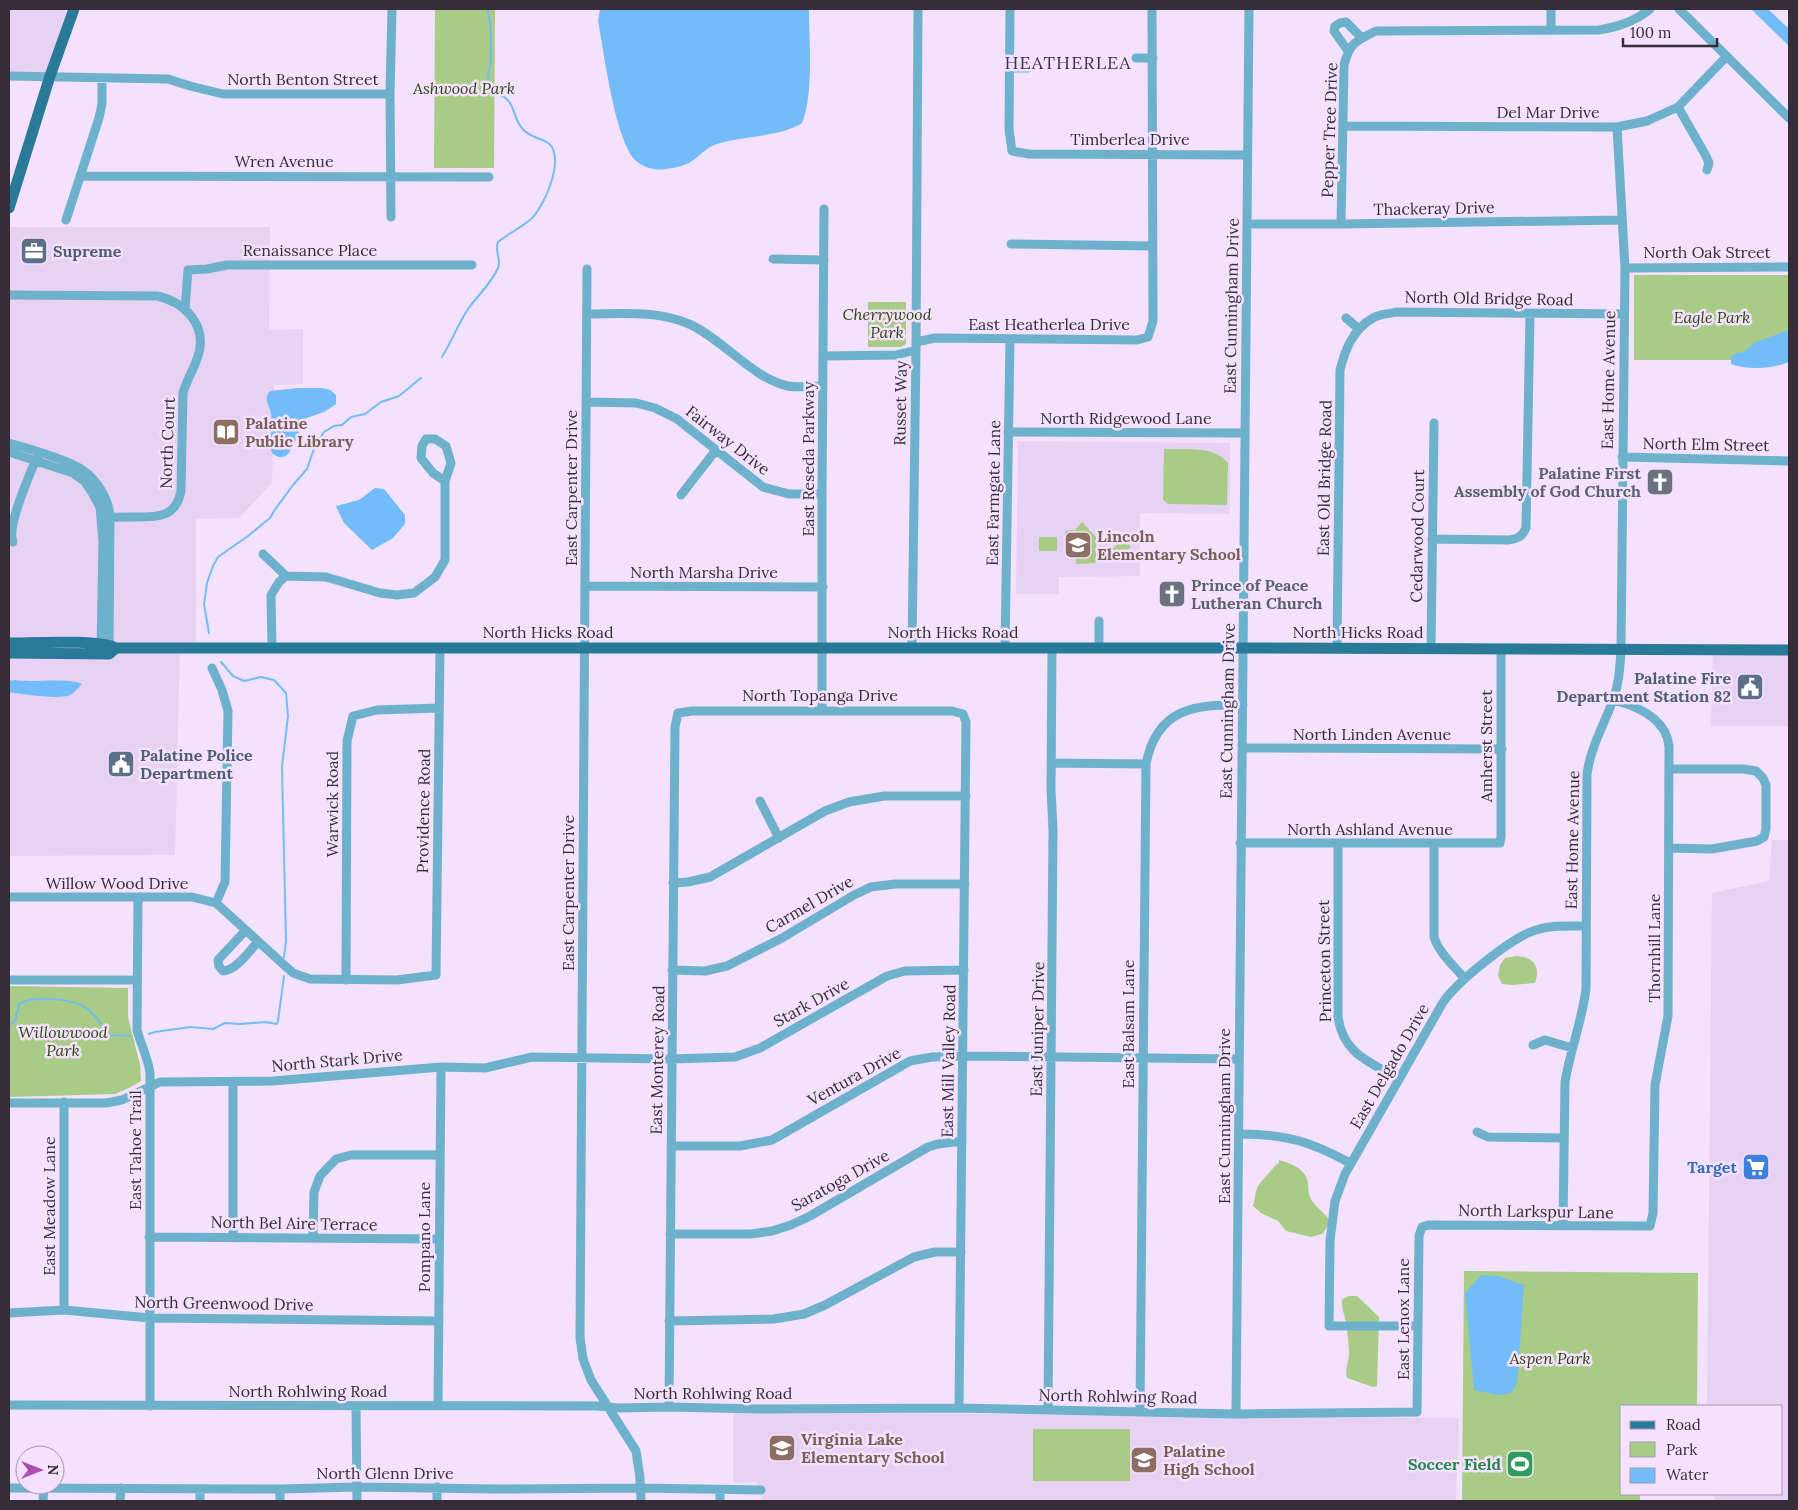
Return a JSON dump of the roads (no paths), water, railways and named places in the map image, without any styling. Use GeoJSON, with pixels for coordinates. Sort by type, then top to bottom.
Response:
{"type":"FeatureCollection","features":[{"type":"Feature","properties":{"kind":"main road"},"geometry":{"type":"LineString","coordinates":[[9,208],[50,76],[74,9]]}},
{"type":"Feature","properties":{"kind":"main road","name":"North Hicks Road"},"geometry":{"type":"LineString","coordinates":[[9,644],[107,649]]}},
{"type":"Feature","properties":{"kind":"main road","name":"North Hicks Road"},"geometry":{"type":"LineString","coordinates":[[9,653],[107,649],[272,648],[1789,650]]}},
{"type":"Feature","properties":{"kind":"street"},"geometry":{"type":"LineString","coordinates":[[391,217],[390,94],[392,9]]}},
{"type":"Feature","properties":{"kind":"street","name":"Russet Way"},"geometry":{"type":"LineString","coordinates":[[912,648],[918,9]]}},
{"type":"Feature","properties":{"kind":"street"},"geometry":{"type":"LineString","coordinates":[[1010,9],[1009,68],[1028,68]]}},
{"type":"Feature","properties":{"kind":"street","name":"East Heatherlea Drive"},"geometry":{"type":"LineString","coordinates":[[824,356],[896,355],[935,338],[1137,340],[1148,337],[1153,321],[1154,154],[1152,9]]}},
{"type":"Feature","properties":{"kind":"street","name":"East Cunningham Drive"},"geometry":{"type":"LineString","coordinates":[[1236,1414],[1249,9]]}},
{"type":"Feature","properties":{"kind":"street"},"geometry":{"type":"LineString","coordinates":[[1551,9],[1551,30]]}},
{"type":"Feature","properties":{"kind":"street","name":"Pepper Tree Drive"},"geometry":{"type":"LineString","coordinates":[[1341,224],[1344,65],[1348,51],[1357,40],[1376,31],[1599,30],[1636,19],[1650,9]]}},
{"type":"Feature","properties":{"kind":"street"},"geometry":{"type":"LineString","coordinates":[[1678,9],[1789,118]]}},
{"type":"Feature","properties":{"kind":"street"},"geometry":{"type":"LineString","coordinates":[[1348,51],[1334,31],[1335,26],[1346,22],[1362,38]]}},
{"type":"Feature","properties":{"kind":"street","name":"Del Mar Drive"},"geometry":{"type":"LineString","coordinates":[[1344,126],[1616,127],[1647,121],[1678,107],[1727,56]]}},
{"type":"Feature","properties":{"kind":"street"},"geometry":{"type":"LineString","coordinates":[[1136,58],[1153,58]]}},
{"type":"Feature","properties":{"kind":"street","name":"Timberlea Drive"},"geometry":{"type":"LineString","coordinates":[[1009,68],[1009,135],[1012,151],[1028,154],[1247,155]]}},
{"type":"Feature","properties":{"kind":"street","name":"North Benton Street"},"geometry":{"type":"LineString","coordinates":[[9,76],[168,79],[223,94],[390,94]]}},
{"type":"Feature","properties":{"kind":"street"},"geometry":{"type":"LineString","coordinates":[[66,220],[99,118],[102,104],[102,78]]}},
{"type":"Feature","properties":{"kind":"street"},"geometry":{"type":"LineString","coordinates":[[1678,107],[1706,156],[1709,163],[1707,170]]}},
{"type":"Feature","properties":{"kind":"street","name":"East Home Avenue"},"geometry":{"type":"LineString","coordinates":[[1563,1226],[1565,1082],[1584,1003],[1587,775],[1591,753],[1613,700],[1619,679],[1621,650],[1625,268],[1616,127]]}},
{"type":"Feature","properties":{"kind":"street","name":"Wren Avenue"},"geometry":{"type":"LineString","coordinates":[[80,176],[489,177]]}},
{"type":"Feature","properties":{"kind":"street","name":"East Reseda Parkway"},"geometry":{"type":"LineString","coordinates":[[822,710],[824,209]]}},
{"type":"Feature","properties":{"kind":"street","name":"Thackeray Drive"},"geometry":{"type":"LineString","coordinates":[[1247,224],[1622,220]]}},
{"type":"Feature","properties":{"kind":"street"},"geometry":{"type":"LineString","coordinates":[[1011,244],[1153,246]]}},
{"type":"Feature","properties":{"kind":"street"},"geometry":{"type":"LineString","coordinates":[[773,260],[824,260]]}},
{"type":"Feature","properties":{"kind":"street","name":"Renaissance Place"},"geometry":{"type":"LineString","coordinates":[[185,309],[188,270],[227,265],[472,265]]}},
{"type":"Feature","properties":{"kind":"street","name":"North Oak Street"},"geometry":{"type":"LineString","coordinates":[[1625,268],[1789,267]]}},
{"type":"Feature","properties":{"kind":"street","name":"East Carpenter Drive"},"geometry":{"type":"LineString","coordinates":[[587,270],[580,1350],[587,1372],[636,1451],[641,1501]]}},
{"type":"Feature","properties":{"kind":"street"},"geometry":{"type":"LineString","coordinates":[[9,295],[153,296],[172,300],[185,309]]}},
{"type":"Feature","properties":{"kind":"street","name":"North Court"},"geometry":{"type":"LineString","coordinates":[[106,518],[158,517],[168,513],[175,507],[180,498],[184,392],[200,347],[198,328],[185,309]]}},
{"type":"Feature","properties":{"kind":"street","name":"North Old Bridge Road"},"geometry":{"type":"LineString","coordinates":[[1359,329],[1374,317],[1396,312],[1624,314]]}},
{"type":"Feature","properties":{"kind":"street"},"geometry":{"type":"LineString","coordinates":[[587,314],[640,314],[671,318],[706,333],[762,375],[777,383],[790,386],[823,386]]}},
{"type":"Feature","properties":{"kind":"street"},"geometry":{"type":"LineString","coordinates":[[1432,540],[1516,539],[1526,528],[1530,314]]}},
{"type":"Feature","properties":{"kind":"street"},"geometry":{"type":"LineString","coordinates":[[1346,318],[1359,329]]}},
{"type":"Feature","properties":{"kind":"street","name":"East Old Bridge Road"},"geometry":{"type":"LineString","coordinates":[[1337,648],[1340,370],[1346,348],[1359,329]]}},
{"type":"Feature","properties":{"kind":"street","name":"East Farmgate Lane"},"geometry":{"type":"LineString","coordinates":[[1005,648],[1010,339]]}},
{"type":"Feature","properties":{"kind":"street","name":"Fairway Drive"},"geometry":{"type":"LineString","coordinates":[[587,402],[636,403],[655,408],[677,419],[763,487],[789,494],[822,494]]}},
{"type":"Feature","properties":{"kind":"street","name":"Cedarwood Court"},"geometry":{"type":"LineString","coordinates":[[1431,649],[1434,423]]}},
{"type":"Feature","properties":{"kind":"street","name":"North Ridgewood Lane"},"geometry":{"type":"LineString","coordinates":[[1008,432],[1244,433]]}},
{"type":"Feature","properties":{"kind":"street"},"geometry":{"type":"LineString","coordinates":[[272,648],[271,595],[279,582],[286,576],[326,577],[397,595],[419,590],[435,577],[445,560],[445,481],[451,463],[446,446],[435,439],[426,439],[422,446],[421,458],[433,473],[445,481]]}},
{"type":"Feature","properties":{"kind":"street"},"geometry":{"type":"LineString","coordinates":[[9,443],[37,457]]}},
{"type":"Feature","properties":{"kind":"street"},"geometry":{"type":"LineString","coordinates":[[681,495],[716,450]]}},
{"type":"Feature","properties":{"kind":"street"},"geometry":{"type":"LineString","coordinates":[[9,452],[75,465],[97,484],[107,502],[107,649]]}},
{"type":"Feature","properties":{"kind":"street"},"geometry":{"type":"LineString","coordinates":[[13,542],[10,536],[14,516],[37,457]]}},
{"type":"Feature","properties":{"kind":"street","name":"North Elm Street"},"geometry":{"type":"LineString","coordinates":[[1622,457],[1789,461]]}},
{"type":"Feature","properties":{"kind":"street"},"geometry":{"type":"LineString","coordinates":[[263,554],[286,576]]}},
{"type":"Feature","properties":{"kind":"street","name":"North Marsha Drive"},"geometry":{"type":"LineString","coordinates":[[586,586],[823,587]]}},
{"type":"Feature","properties":{"kind":"street"},"geometry":{"type":"LineString","coordinates":[[1099,621],[1099,648]]}},
{"type":"Feature","properties":{"kind":"street","name":"Providence Road"},"geometry":{"type":"LineString","coordinates":[[436,975],[440,648]]}},
{"type":"Feature","properties":{"kind":"street","name":"East Juniper Drive"},"geometry":{"type":"LineString","coordinates":[[1048,1410],[1054,830],[1051,763],[1052,648]]}},
{"type":"Feature","properties":{"kind":"street","name":"Amherst Street"},"geometry":{"type":"LineString","coordinates":[[1500,843],[1502,749],[1501,649]]}},
{"type":"Feature","properties":{"kind":"street"},"geometry":{"type":"LineString","coordinates":[[212,668],[222,690],[228,711],[225,882],[216,903]]}},
{"type":"Feature","properties":{"kind":"street","name":"Thornhill Lane"},"geometry":{"type":"LineString","coordinates":[[1613,700],[1648,714],[1662,726],[1669,742],[1668,1016],[1655,1085],[1653,1213],[1650,1226]]}},
{"type":"Feature","properties":{"kind":"street","name":"East Balsam Lane"},"geometry":{"type":"LineString","coordinates":[[1140,1412],[1146,764],[1153,742],[1169,720],[1193,708],[1204,705],[1242,705]]}},
{"type":"Feature","properties":{"kind":"street","name":"Warwick Road"},"geometry":{"type":"LineString","coordinates":[[346,980],[347,742],[353,716],[377,710],[439,708]]}},
{"type":"Feature","properties":{"kind":"street","name":"North Topanga Drive"},"geometry":{"type":"LineString","coordinates":[[678,713],[692,711],[822,710],[952,711],[963,714]]}},
{"type":"Feature","properties":{"kind":"street","name":"East Monterey Road"},"geometry":{"type":"LineString","coordinates":[[669,1407],[675,727],[678,713]]}},
{"type":"Feature","properties":{"kind":"street","name":"East Mill Valley Road"},"geometry":{"type":"LineString","coordinates":[[959,1408],[966,796],[966,722],[963,714]]}},
{"type":"Feature","properties":{"kind":"street","name":"North Linden Avenue"},"geometry":{"type":"LineString","coordinates":[[1242,748],[1502,749]]}},
{"type":"Feature","properties":{"kind":"street"},"geometry":{"type":"LineString","coordinates":[[1051,763],[1146,764]]}},
{"type":"Feature","properties":{"kind":"street"},"geometry":{"type":"LineString","coordinates":[[1669,848],[1712,849],[1757,841],[1764,837],[1766,829],[1766,785],[1763,778],[1756,771],[1744,769],[1670,769]]}},
{"type":"Feature","properties":{"kind":"street"},"geometry":{"type":"LineString","coordinates":[[673,882],[688,882],[710,878],[825,811],[849,802],[884,796],[966,796]]}},
{"type":"Feature","properties":{"kind":"street"},"geometry":{"type":"LineString","coordinates":[[760,801],[779,838]]}},
{"type":"Feature","properties":{"kind":"street","name":"North Ashland Avenue"},"geometry":{"type":"LineString","coordinates":[[1240,843],[1500,843]]}},
{"type":"Feature","properties":{"kind":"street","name":"Princeton Street"},"geometry":{"type":"LineString","coordinates":[[1338,844],[1339,1028],[1347,1045],[1353,1051],[1399,1079]]}},
{"type":"Feature","properties":{"kind":"street"},"geometry":{"type":"LineString","coordinates":[[1434,844],[1434,937],[1444,955],[1464,978]]}},
{"type":"Feature","properties":{"kind":"street","name":"Carmel Drive"},"geometry":{"type":"LineString","coordinates":[[672,970],[705,971],[727,966],[782,938],[854,894],[871,887],[895,884],[965,884]]}},
{"type":"Feature","properties":{"kind":"street","name":"Willow Wood Drive"},"geometry":{"type":"LineString","coordinates":[[9,897],[192,897],[216,903],[292,973],[310,979],[397,980],[436,975]]}},
{"type":"Feature","properties":{"kind":"street","name":"East Tahoe Trail"},"geometry":{"type":"LineString","coordinates":[[138,897],[137,1030],[149,1065],[150,1086],[150,1406]]}},
{"type":"Feature","properties":{"kind":"street","name":"East Delgado Drive"},"geometry":{"type":"LineString","coordinates":[[1418,1326],[1329,1326],[1330,1240],[1334,1201],[1345,1174],[1447,997],[1464,978],[1532,931],[1553,926],[1586,926]]}},
{"type":"Feature","properties":{"kind":"street"},"geometry":{"type":"LineString","coordinates":[[246,931],[218,960],[219,966],[223,970],[229,970],[235,966],[258,942]]}},
{"type":"Feature","properties":{"kind":"street","name":"Stark Drive"},"geometry":{"type":"LineString","coordinates":[[672,1058],[724,1058],[745,1054],[760,1048],[887,976],[899,972],[964,970]]}},
{"type":"Feature","properties":{"kind":"street"},"geometry":{"type":"LineString","coordinates":[[9,980],[137,980]]}},
{"type":"Feature","properties":{"kind":"street"},"geometry":{"type":"LineString","coordinates":[[1533,1045],[1545,1040],[1572,1048]]}},
{"type":"Feature","properties":{"kind":"street","name":"Ventura Drive"},"geometry":{"type":"LineString","coordinates":[[671,1146],[740,1146],[772,1140],[910,1061],[924,1058],[963,1056],[1239,1059]]}},
{"type":"Feature","properties":{"kind":"street","name":"North Stark Drive"},"geometry":{"type":"LineString","coordinates":[[9,1102],[106,1103],[122,1100],[160,1082],[273,1081],[441,1067],[485,1068],[532,1057],[672,1058]]}},
{"type":"Feature","properties":{"kind":"street","name":"Pompano Lane"},"geometry":{"type":"LineString","coordinates":[[438,1406],[441,1067]]}},
{"type":"Feature","properties":{"kind":"street"},"geometry":{"type":"LineString","coordinates":[[233,1082],[233,1237]]}},
{"type":"Feature","properties":{"kind":"street","name":"East Meadow Lane"},"geometry":{"type":"LineString","coordinates":[[64,1102],[64,1310]]}},
{"type":"Feature","properties":{"kind":"street"},"geometry":{"type":"LineString","coordinates":[[1476,1132],[1488,1137],[1564,1138]]}},
{"type":"Feature","properties":{"kind":"street"},"geometry":{"type":"LineString","coordinates":[[1239,1134],[1271,1135],[1297,1139],[1323,1149],[1350,1163]]}},
{"type":"Feature","properties":{"kind":"street","name":"Saratoga Drive"},"geometry":{"type":"LineString","coordinates":[[670,1234],[751,1234],[778,1229],[810,1216],[928,1148],[938,1144],[962,1141]]}},
{"type":"Feature","properties":{"kind":"street"},"geometry":{"type":"LineString","coordinates":[[313,1238],[314,1192],[320,1176],[336,1159],[351,1155],[440,1155]]}},
{"type":"Feature","properties":{"kind":"street","name":"North Larkspur Lane"},"geometry":{"type":"LineString","coordinates":[[1422,1227],[1428,1225],[1650,1226]]}},
{"type":"Feature","properties":{"kind":"street","name":"East Lenox Lane"},"geometry":{"type":"LineString","coordinates":[[1417,1412],[1419,1236],[1422,1227]]}},
{"type":"Feature","properties":{"kind":"street","name":"North Bel Aire Terrace"},"geometry":{"type":"LineString","coordinates":[[149,1237],[439,1239]]}},
{"type":"Feature","properties":{"kind":"street"},"geometry":{"type":"LineString","coordinates":[[669,1321],[774,1319],[798,1315],[825,1305],[914,1257],[936,1252],[961,1252]]}},
{"type":"Feature","properties":{"kind":"street","name":"North Greenwood Drive"},"geometry":{"type":"LineString","coordinates":[[9,1313],[64,1310],[150,1318],[439,1322]]}},
{"type":"Feature","properties":{"kind":"street","name":"North Rohlwing Road"},"geometry":{"type":"LineString","coordinates":[[9,1405],[669,1407],[760,1409],[959,1408],[1236,1414],[1417,1412]]}},
{"type":"Feature","properties":{"kind":"street"},"geometry":{"type":"LineString","coordinates":[[356,1406],[357,1501]]}},
{"type":"Feature","properties":{"kind":"street","name":"North Glenn Drive"},"geometry":{"type":"LineString","coordinates":[[65,1488],[280,1489],[357,1487],[761,1490]]}},
{"type":"Feature","properties":{"kind":"street"},"geometry":{"type":"LineString","coordinates":[[120,1501],[121,1488]]}},
{"type":"Feature","properties":{"kind":"street"},"geometry":{"type":"LineString","coordinates":[[437,1488],[437,1501]]}},
{"type":"Feature","properties":{"kind":"street"},"geometry":{"type":"LineString","coordinates":[[200,1489],[200,1501]]}},
{"type":"Feature","properties":{"kind":"street"},"geometry":{"type":"LineString","coordinates":[[280,1489],[280,1501]]}},
{"type":"Feature","properties":{"kind":"street"},"geometry":{"type":"LineString","coordinates":[[720,1490],[720,1501]]}},
{"type":"Feature","properties":{"kind":"water"},"geometry":{"type":"Polygon","coordinates":[[[600,9],[809,9],[809,82],[806,111],[802,123],[793,128],[772,134],[717,144],[689,163],[678,167],[658,170],[642,165],[635,160],[628,149],[616,115],[598,21],[600,9]]]}},
{"type":"Feature","properties":{"kind":"water"},"geometry":{"type":"Polygon","coordinates":[[[1751,9],[1768,9],[1789,29],[1789,46],[1751,9]]]}},
{"type":"Feature","properties":{"kind":"water"},"geometry":{"type":"Polygon","coordinates":[[[1789,331],[1789,362],[1760,368],[1731,364],[1731,357],[1736,353],[1744,352],[1754,343],[1789,331]]]}},
{"type":"Feature","properties":{"kind":"water"},"geometry":{"type":"Polygon","coordinates":[[[298,388],[330,390],[336,395],[336,404],[324,412],[304,419],[290,452],[283,457],[278,457],[272,453],[271,448],[271,413],[267,397],[270,391],[298,388]]]}},
{"type":"Feature","properties":{"kind":"water"},"geometry":{"type":"Polygon","coordinates":[[[375,488],[384,489],[405,515],[405,524],[393,538],[372,550],[344,523],[336,506],[359,500],[375,488]]]}},
{"type":"Feature","properties":{"kind":"water"},"geometry":{"type":"Polygon","coordinates":[[[60,680],[82,684],[70,695],[49,697],[9,692],[9,681],[60,680]]]}},
{"type":"Feature","properties":{"kind":"water"},"geometry":{"type":"Polygon","coordinates":[[[1481,1275],[1498,1276],[1524,1285],[1518,1373],[1516,1386],[1511,1393],[1498,1395],[1474,1390],[1465,1293],[1481,1275]]]}},
{"type":"Feature","properties":{"kind":"waterway"},"geometry":{"type":"LineString","coordinates":[[442,357],[468,309],[498,268],[498,242],[530,220],[541,206],[550,186],[555,164],[550,144],[524,131],[509,101],[505,97],[490,93],[488,79],[491,57],[491,32],[487,9]]}},
{"type":"Feature","properties":{"kind":"waterway"},"geometry":{"type":"LineString","coordinates":[[209,633],[204,604],[207,583],[218,557],[270,518],[293,485],[307,469],[315,446],[324,432],[334,426],[342,425],[351,417],[365,414],[381,402],[399,396],[421,378]]}},
{"type":"Feature","properties":{"kind":"waterway"},"geometry":{"type":"LineString","coordinates":[[221,662],[233,676],[244,681],[261,677],[274,680],[286,693],[288,716],[282,767],[286,941],[284,957]]}},
{"type":"Feature","properties":{"kind":"waterway"},"geometry":{"type":"LineString","coordinates":[[149,1034],[190,1027],[213,1029],[225,1023],[265,1022],[277,1024],[284,976]]}},
{"type":"Feature","properties":{"kind":"waterway"},"geometry":{"type":"LineString","coordinates":[[9,1026],[16,1019],[19,1004],[35,999],[54,999],[74,1003],[89,1010],[109,1035],[130,1036]]}},
{"type":"Feature","properties":{"kind":"place","name":"Supreme"},"geometry":{"type":"Point","coordinates":[34,251]}},
{"type":"Feature","properties":{"kind":"place","name":"Palatine Public Library"},"geometry":{"type":"Point","coordinates":[226,432]}},
{"type":"Feature","properties":{"kind":"place","name":"Palatine First Assembly of God Church"},"geometry":{"type":"Point","coordinates":[1660,482]}},
{"type":"Feature","properties":{"kind":"place","name":"Lincoln Elementary School"},"geometry":{"type":"Point","coordinates":[1078,545]}},
{"type":"Feature","properties":{"kind":"place","name":"Prince of Peace Lutheran Church"},"geometry":{"type":"Point","coordinates":[1172,594]}},
{"type":"Feature","properties":{"kind":"place","name":"Palatine Fire Department Station 82"},"geometry":{"type":"Point","coordinates":[1750,687]}},
{"type":"Feature","properties":{"kind":"place","name":"Palatine Police Department"},"geometry":{"type":"Point","coordinates":[121,764]}},
{"type":"Feature","properties":{"kind":"place","name":"Target"},"geometry":{"type":"Point","coordinates":[1756,1167]}},
{"type":"Feature","properties":{"kind":"place","name":"Virginia Lake Elementary School"},"geometry":{"type":"Point","coordinates":[782,1448]}},
{"type":"Feature","properties":{"kind":"place","name":"Palatine High School"},"geometry":{"type":"Point","coordinates":[1144,1460]}},
{"type":"Feature","properties":{"kind":"place","name":"Soccer Field"},"geometry":{"type":"Point","coordinates":[1520,1464]}},
{"type":"Feature","properties":{"kind":"district","name":"HEATHERLEA"},"geometry":{"type":"Point","coordinates":[1068,62]}},
{"type":"Feature","properties":{"kind":"park label","name":"Ashwood Park"},"geometry":{"type":"Point","coordinates":[464,88]}},
{"type":"Feature","properties":{"kind":"park label","name":"Eagle Park"},"geometry":{"type":"Point","coordinates":[1712,317]}},
{"type":"Feature","properties":{"kind":"park label","name":"Cherrywood Park"},"geometry":{"type":"Point","coordinates":[887,323]}},
{"type":"Feature","properties":{"kind":"park label","name":"Willowwood Park"},"geometry":{"type":"Point","coordinates":[63,1041]}},
{"type":"Feature","properties":{"kind":"park label","name":"Aspen Park"},"geometry":{"type":"Point","coordinates":[1550,1358]}}]}
